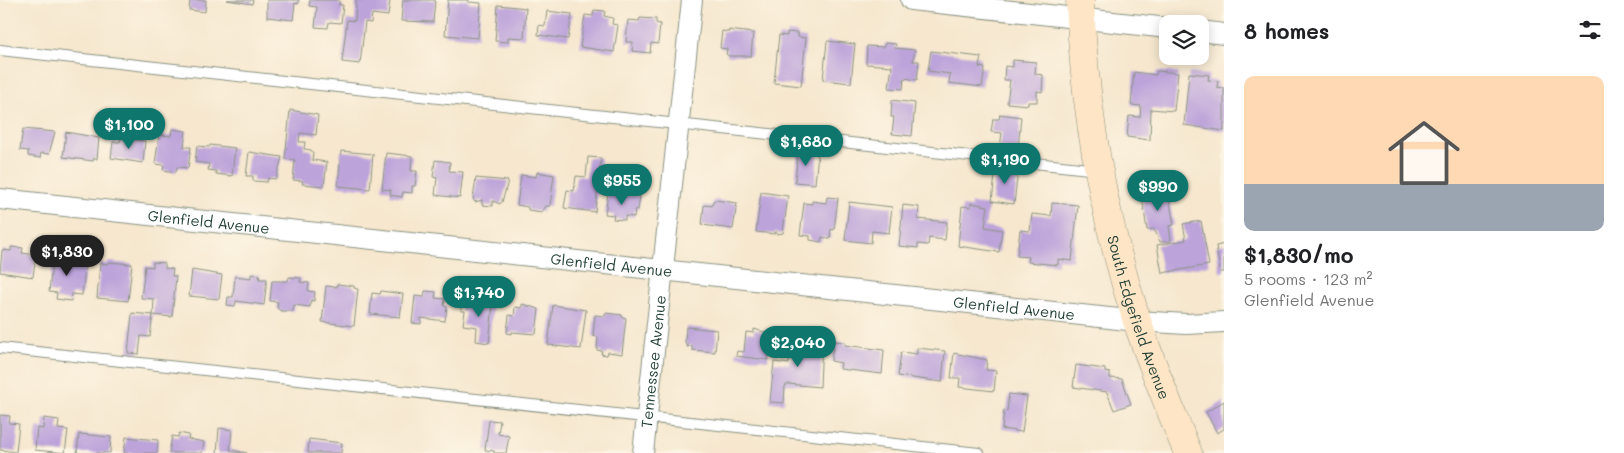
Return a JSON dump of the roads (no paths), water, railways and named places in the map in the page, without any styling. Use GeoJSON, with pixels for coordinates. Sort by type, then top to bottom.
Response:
{"type":"FeatureCollection","features":[{"type":"Feature","properties":{"kind":"street","name":"Tennessee Avenue"},"geometry":{"type":"LineString","coordinates":[[643,453],[692,0]]}},
{"type":"Feature","properties":{"kind":"street"},"geometry":{"type":"LineString","coordinates":[[911,0],[1080,9],[1159,26]]}},
{"type":"Feature","properties":{"kind":"street","name":"South Edgefield Avenue"},"geometry":{"type":"LineString","coordinates":[[1080,9],[1090,113],[1113,237],[1137,321],[1188,453]]}},
{"type":"Feature","properties":{"kind":"street"},"geometry":{"type":"LineString","coordinates":[[1209,32],[1224,34]]}},
{"type":"Feature","properties":{"kind":"street","name":"Glenfield Avenue"},"geometry":{"type":"LineString","coordinates":[[0,199],[1137,321],[1186,324],[1224,322]]}},
{"type":"Feature","properties":{"kind":"lane"},"geometry":{"type":"LineString","coordinates":[[0,50],[1100,170]]}},
{"type":"Feature","properties":{"kind":"lane"},"geometry":{"type":"LineString","coordinates":[[0,348],[979,453]]}}]}
